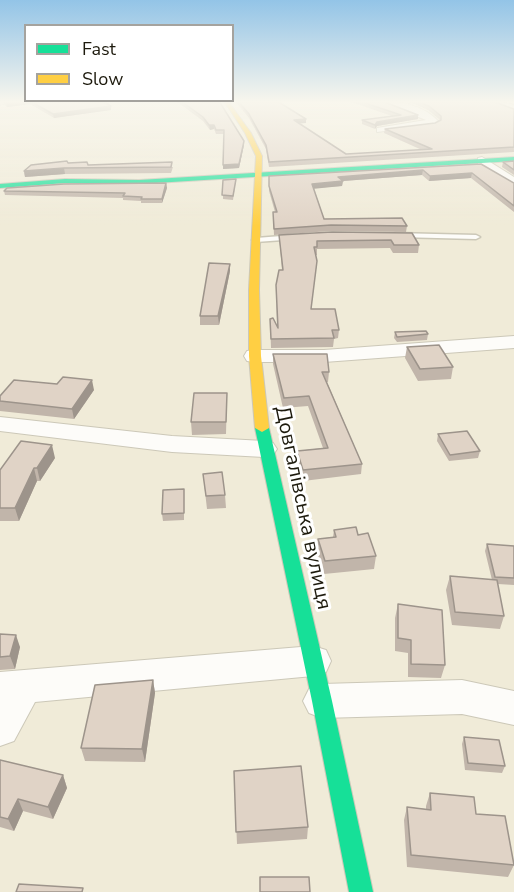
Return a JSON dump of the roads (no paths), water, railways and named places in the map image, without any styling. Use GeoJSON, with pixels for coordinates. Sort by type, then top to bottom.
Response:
{"type":"FeatureCollection","features":[{"type":"Feature","properties":{"kind":"street","name":"Довгалівська вулиця"},"geometry":{"type":"LineString","coordinates":[[253,143],[260,156],[256,240],[255,356],[264,449],[322,701],[361,892]]}},
{"type":"Feature","properties":{"kind":"street"},"geometry":{"type":"LineString","coordinates":[[0,186],[65,181],[139,182],[514,159]]}},
{"type":"Feature","properties":{"kind":"street"},"geometry":{"type":"LineString","coordinates":[[482,161],[514,183]]}},
{"type":"Feature","properties":{"kind":"street"},"geometry":{"type":"LineString","coordinates":[[255,356],[324,356],[514,342]]}},
{"type":"Feature","properties":{"kind":"street"},"geometry":{"type":"LineString","coordinates":[[0,424],[172,444],[264,449]]}},
{"type":"Feature","properties":{"kind":"street"},"geometry":{"type":"LineString","coordinates":[[0,728],[12,688],[313,661]]}},
{"type":"Feature","properties":{"kind":"street"},"geometry":{"type":"LineString","coordinates":[[322,701],[462,697],[514,708]]}},
{"type":"Feature","properties":{"kind":"lane"},"geometry":{"type":"LineString","coordinates":[[389,235],[476,237]]}},
{"type":"Feature","properties":{"kind":"lane"},"geometry":{"type":"LineString","coordinates":[[256,240],[299,237]]}}]}
